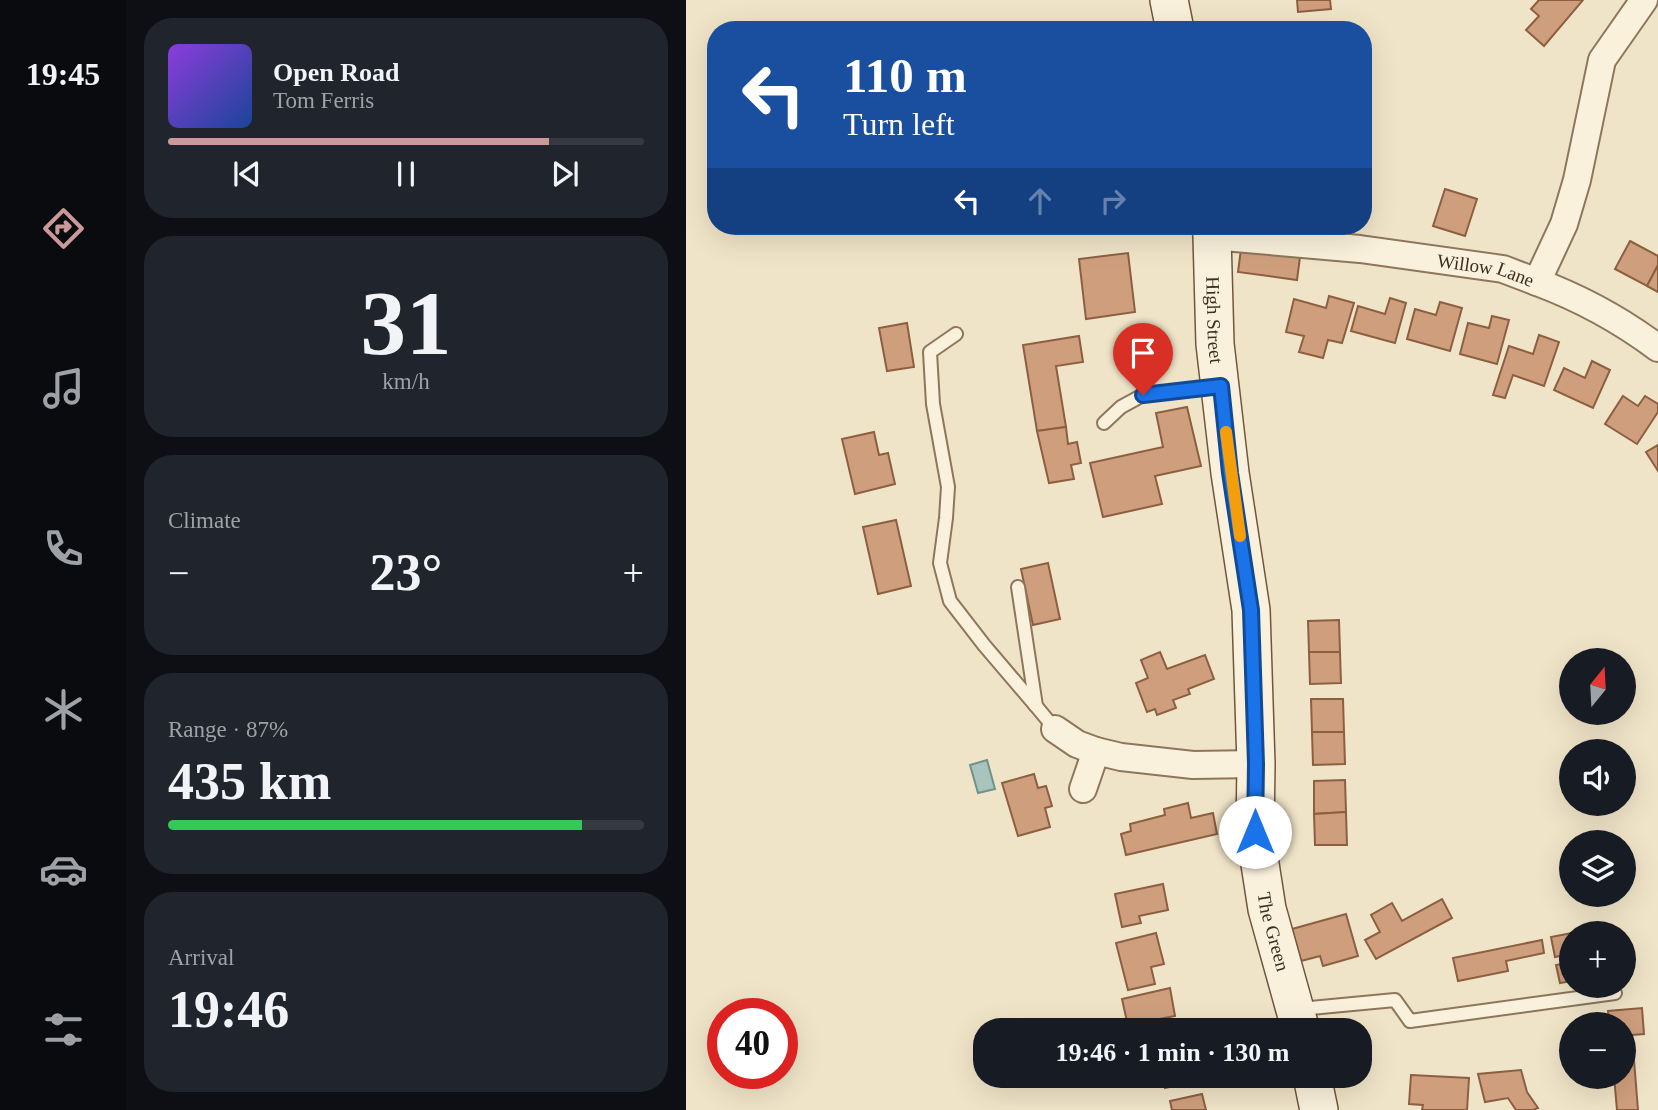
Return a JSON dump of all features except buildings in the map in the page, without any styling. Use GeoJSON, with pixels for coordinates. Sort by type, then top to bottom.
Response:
{"type":"FeatureCollection","features":[{"type":"Feature","properties":{"kind":"street"},"geometry":{"type":"LineString","coordinates":[[1169,0],[1173,21]]}},
{"type":"Feature","properties":{"kind":"street","name":"Willow Lane"},"geometry":{"type":"LineString","coordinates":[[1245,235],[1503,269],[1537,282],[1564,224],[1577,180],[1602,60],[1644,0]]}},
{"type":"Feature","properties":{"kind":"street","name":"High Street"},"geometry":{"type":"LineString","coordinates":[[1212,235],[1215,344],[1230,473],[1251,610],[1256,764],[1255,832]]}},
{"type":"Feature","properties":{"kind":"street"},"geometry":{"type":"LineString","coordinates":[[1537,282],[1562,291],[1636,331],[1658,348]]}},
{"type":"Feature","properties":{"kind":"street"},"geometry":{"type":"LineString","coordinates":[[1055,729],[1077,744],[1121,757],[1193,765],[1256,764]]}},
{"type":"Feature","properties":{"kind":"street"},"geometry":{"type":"LineString","coordinates":[[1083,789],[1096,751]]}},
{"type":"Feature","properties":{"kind":"street","name":"The Green"},"geometry":{"type":"LineString","coordinates":[[1255,832],[1267,908],[1297,1018]]}},
{"type":"Feature","properties":{"kind":"street"},"geometry":{"type":"LineString","coordinates":[[1315,1088],[1320,1110]]}},
{"type":"Feature","properties":{"kind":"lane"},"geometry":{"type":"LineString","coordinates":[[956,334],[930,352],[933,404],[948,487],[940,563],[950,601],[984,646],[1055,729]]}},
{"type":"Feature","properties":{"kind":"lane"},"geometry":{"type":"LineString","coordinates":[[1104,423],[1121,407],[1143,395],[1221,386]]}},
{"type":"Feature","properties":{"kind":"lane"},"geometry":{"type":"LineString","coordinates":[[1018,587],[1036,706]]}},
{"type":"Feature","properties":{"kind":"lane"},"geometry":{"type":"LineString","coordinates":[[1308,1018],[1395,1000],[1410,1021],[1578,998]]}},
{"type":"Feature","properties":{"kind":"water"},"geometry":{"type":"Polygon","coordinates":[[[987,760],[995,789],[978,793],[970,765],[987,760]]]}},
{"type":"Feature","properties":{"kind":"slow traffic"},"geometry":{"type":"LineString","coordinates":[[1226,432],[1240,536]]}},
{"type":"Feature","properties":{"kind":"route"},"geometry":{"type":"LineString","coordinates":[[1143,395],[1221,386],[1230,473],[1251,610],[1256,764],[1255,832]]}}]}
